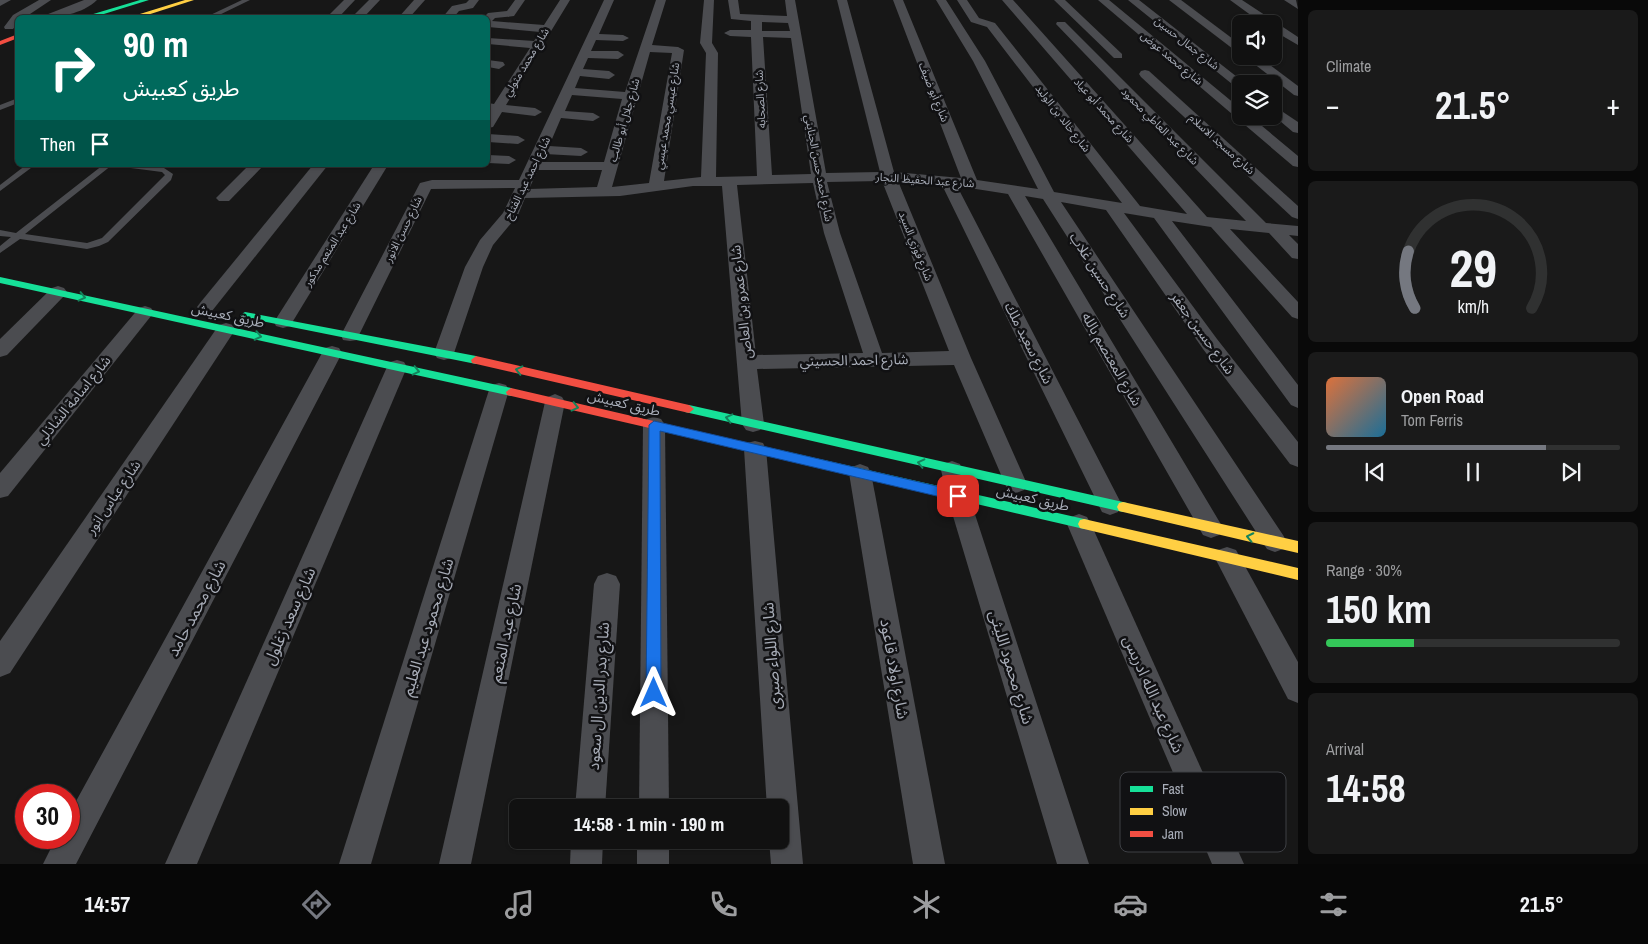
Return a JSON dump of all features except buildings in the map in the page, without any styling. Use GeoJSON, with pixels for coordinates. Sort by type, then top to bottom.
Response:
{"type":"FeatureCollection","features":[{"type":"Feature","properties":{"kind":"main road"},"geometry":{"type":"LineString","coordinates":[[94,15],[146,0]]}},
{"type":"Feature","properties":{"kind":"main road"},"geometry":{"type":"LineString","coordinates":[[140,15],[191,0]]}},
{"type":"Feature","properties":{"kind":"main road"},"geometry":{"type":"LineString","coordinates":[[0,42],[15,37]]}},
{"type":"Feature","properties":{"kind":"main road","name":"طريق كعبيش"},"geometry":{"type":"LineString","coordinates":[[0,280],[145,312],[216,313],[282,322],[341,344],[363,360],[654,425],[754,436],[952,470],[1298,547]]}},
{"type":"Feature","properties":{"kind":"main road","name":"طريق كعبيش"},"geometry":{"type":"LineString","coordinates":[[216,313],[341,344],[376,340],[444,353],[754,436],[860,473],[1298,574]]}},
{"type":"Feature","properties":{"kind":"main road"},"geometry":{"type":"LineString","coordinates":[[363,360],[376,340]]}},
{"type":"Feature","properties":{"kind":"street"},"geometry":{"type":"LineString","coordinates":[[0,3],[6,0]]}},
{"type":"Feature","properties":{"kind":"street"},"geometry":{"type":"LineString","coordinates":[[20,15],[46,0]]}},
{"type":"Feature","properties":{"kind":"street"},"geometry":{"type":"LineString","coordinates":[[334,15],[350,0]]}},
{"type":"Feature","properties":{"kind":"street"},"geometry":{"type":"LineString","coordinates":[[359,15],[375,0]]}},
{"type":"Feature","properties":{"kind":"street"},"geometry":{"type":"LineString","coordinates":[[406,15],[420,0]]}},
{"type":"Feature","properties":{"kind":"street"},"geometry":{"type":"LineString","coordinates":[[490,17],[492,15],[510,14],[520,0]]}},
{"type":"Feature","properties":{"kind":"street","name":"شارع محمد متولي"},"geometry":{"type":"LineString","coordinates":[[493,108],[565,0]]}},
{"type":"Feature","properties":{"kind":"street","name":"شارع احمد عبد الفتاح"},"geometry":{"type":"LineString","coordinates":[[444,353],[474,267],[486,243],[510,215],[609,0]]}},
{"type":"Feature","properties":{"kind":"street","name":"شارع جلال أبو طالب"},"geometry":{"type":"LineString","coordinates":[[603,192],[630,96],[661,0]]}},
{"type":"Feature","properties":{"kind":"street"},"geometry":{"type":"LineString","coordinates":[[708,182],[712,53],[714,48],[706,43],[709,0]]}},
{"type":"Feature","properties":{"kind":"street"},"geometry":{"type":"LineString","coordinates":[[733,0],[734,17],[756,18],[771,14],[794,20]]}},
{"type":"Feature","properties":{"kind":"street","name":"شارع احمد حسن الجنايني"},"geometry":{"type":"LineString","coordinates":[[790,0],[819,178],[832,233],[874,359]]}},
{"type":"Feature","properties":{"kind":"street","name":"شارع فوزي السيد"},"geometry":{"type":"LineString","coordinates":[[842,0],[888,176],[961,358],[1016,484]]}},
{"type":"Feature","properties":{"kind":"street","name":"شارع أبو ضيف"},"geometry":{"type":"LineString","coordinates":[[898,0],[970,183]]}},
{"type":"Feature","properties":{"kind":"street","name":"شارع حسين غلاب"},"geometry":{"type":"LineString","coordinates":[[940,0],[979,62],[1048,195],[1275,542]]}},
{"type":"Feature","properties":{"kind":"street","name":"شارع خالد بن الوليد"},"geometry":{"type":"LineString","coordinates":[[962,0],[975,20],[991,25],[1136,211]]}},
{"type":"Feature","properties":{"kind":"street","name":"شارع محمد أبو عياد"},"geometry":{"type":"LineString","coordinates":[[1007,0],[1209,221],[1298,313]]}},
{"type":"Feature","properties":{"kind":"street"},"geometry":{"type":"LineString","coordinates":[[1058,0],[1118,56]]}},
{"type":"Feature","properties":{"kind":"street","name":"شارع محمد عوض"},"geometry":{"type":"LineString","coordinates":[[1103,0],[1232,108]]}},
{"type":"Feature","properties":{"kind":"street","name":"شارع جمال حسين"},"geometry":{"type":"LineString","coordinates":[[1133,0],[1232,78]]}},
{"type":"Feature","properties":{"kind":"street"},"geometry":{"type":"LineString","coordinates":[[1174,0],[1232,43]]}},
{"type":"Feature","properties":{"kind":"street"},"geometry":{"type":"LineString","coordinates":[[1235,0],[1257,15]]}},
{"type":"Feature","properties":{"kind":"street"},"geometry":{"type":"LineString","coordinates":[[1288,0],[1298,6]]}},
{"type":"Feature","properties":{"kind":"street"},"geometry":{"type":"LineString","coordinates":[[51,15],[88,2]]}},
{"type":"Feature","properties":{"kind":"street"},"geometry":{"type":"LineString","coordinates":[[450,15],[457,7],[472,2]]}},
{"type":"Feature","properties":{"kind":"street","name":"شارع الصحابه"},"geometry":{"type":"LineString","coordinates":[[756,18],[757,34],[753,48],[765,180]]}},
{"type":"Feature","properties":{"kind":"street"},"geometry":{"type":"LineString","coordinates":[[1007,20],[1025,21]]}},
{"type":"Feature","properties":{"kind":"street"},"geometry":{"type":"LineString","coordinates":[[490,24],[547,29]]}},
{"type":"Feature","properties":{"kind":"street","name":"شارع عبد العاطي محمود"},"geometry":{"type":"LineString","coordinates":[[1061,24],[1108,74],[1267,228],[1298,254]]}},
{"type":"Feature","properties":{"kind":"street"},"geometry":{"type":"LineString","coordinates":[[1282,32],[1298,42]]}},
{"type":"Feature","properties":{"kind":"street"},"geometry":{"type":"LineString","coordinates":[[730,33],[796,35]]}},
{"type":"Feature","properties":{"kind":"street"},"geometry":{"type":"LineString","coordinates":[[593,37],[623,38]]}},
{"type":"Feature","properties":{"kind":"street"},"geometry":{"type":"LineString","coordinates":[[490,41],[536,45]]}},
{"type":"Feature","properties":{"kind":"street","name":"شارع عيسي محمد عيسي"},"geometry":{"type":"LineString","coordinates":[[646,48],[678,50],[656,186]]}},
{"type":"Feature","properties":{"kind":"street"},"geometry":{"type":"LineString","coordinates":[[585,54],[618,55]]}},
{"type":"Feature","properties":{"kind":"street"},"geometry":{"type":"LineString","coordinates":[[1262,65],[1298,92]]}},
{"type":"Feature","properties":{"kind":"street"},"geometry":{"type":"LineString","coordinates":[[577,72],[609,74]]}},
{"type":"Feature","properties":{"kind":"street"},"geometry":{"type":"LineString","coordinates":[[1108,74],[1193,75]]}},
{"type":"Feature","properties":{"kind":"street","name":"شارع مسجد الاسلام"},"geometry":{"type":"LineString","coordinates":[[1136,74],[1169,96],[1298,214]]}},
{"type":"Feature","properties":{"kind":"street"},"geometry":{"type":"LineString","coordinates":[[568,91],[630,96]]}},
{"type":"Feature","properties":{"kind":"street"},"geometry":{"type":"LineString","coordinates":[[1169,96],[1218,96]]}},
{"type":"Feature","properties":{"kind":"street"},"geometry":{"type":"LineString","coordinates":[[493,108],[535,112]]}},
{"type":"Feature","properties":{"kind":"street"},"geometry":{"type":"LineString","coordinates":[[557,114],[593,116]]}},
{"type":"Feature","properties":{"kind":"street"},"geometry":{"type":"LineString","coordinates":[[1282,116],[1298,128]]}},
{"type":"Feature","properties":{"kind":"street","name":"شارع محمد عوض"},"geometry":{"type":"LineString","coordinates":[[1253,125],[1298,163]]}},
{"type":"Feature","properties":{"kind":"street"},"geometry":{"type":"LineString","coordinates":[[490,138],[518,140]]}},
{"type":"Feature","properties":{"kind":"street"},"geometry":{"type":"LineString","coordinates":[[544,143],[583,146]]}},
{"type":"Feature","properties":{"kind":"street"},"geometry":{"type":"LineString","coordinates":[[490,159],[509,160]]}},
{"type":"Feature","properties":{"kind":"street"},"geometry":{"type":"LineString","coordinates":[[533,166],[610,166]]}},
{"type":"Feature","properties":{"kind":"street"},"geometry":{"type":"LineString","coordinates":[[224,198],[255,167]]}},
{"type":"Feature","properties":{"kind":"street","name":"شارع عباس انور"},"geometry":{"type":"LineString","coordinates":[[0,664],[216,313],[320,167]]}},
{"type":"Feature","properties":{"kind":"street","name":"شارع عبد المنعم مدكور"},"geometry":{"type":"LineString","coordinates":[[282,322],[380,167]]}},
{"type":"Feature","properties":{"kind":"street","name":"شارع عبد الحفيظ النجار"},"geometry":{"type":"LineString","coordinates":[[523,189],[603,192],[708,182],[888,176],[970,183],[1136,211],[1298,231]]}},
{"type":"Feature","properties":{"kind":"street","name":"شارع حسن الانور"},"geometry":{"type":"LineString","coordinates":[[341,344],[423,188],[453,177],[523,189]]}},
{"type":"Feature","properties":{"kind":"street","name":"شارع عمرو بن العاص"},"geometry":{"type":"LineString","coordinates":[[729,181],[754,436]]}},
{"type":"Feature","properties":{"kind":"street","name":"شارع سعيد ملك"},"geometry":{"type":"LineString","coordinates":[[947,181],[1110,505]]}},
{"type":"Feature","properties":{"kind":"street","name":"شارع المعتصم بالله"},"geometry":{"type":"LineString","coordinates":[[1013,189],[1211,528]]}},
{"type":"Feature","properties":{"kind":"street","name":"شارع حسين جعفر"},"geometry":{"type":"LineString","coordinates":[[1111,206],[1210,344],[1298,458]]}},
{"type":"Feature","properties":{"kind":"street"},"geometry":{"type":"LineString","coordinates":[[1159,214],[1298,400]]}},
{"type":"Feature","properties":{"kind":"street"},"geometry":{"type":"LineString","coordinates":[[0,350],[58,292]]}},
{"type":"Feature","properties":{"kind":"street","name":"شارع اسامة الشاذلي"},"geometry":{"type":"LineString","coordinates":[[0,489],[145,312]]}},
{"type":"Feature","properties":{"kind":"street","name":"شارع محمد حامد"},"geometry":{"type":"LineString","coordinates":[[59,864],[341,344]]}},
{"type":"Feature","properties":{"kind":"street","name":"شارع احمد الحسيني"},"geometry":{"type":"LineString","coordinates":[[747,362],[961,358]]}},
{"type":"Feature","properties":{"kind":"street","name":"شارع سعد زغلول"},"geometry":{"type":"LineString","coordinates":[[180,864],[397,367]]}},
{"type":"Feature","properties":{"kind":"street","name":"شارع محمود عبد العليم"},"geometry":{"type":"LineString","coordinates":[[355,864],[499,390]]}},
{"type":"Feature","properties":{"kind":"street","name":"شارع عبد المنعم"},"geometry":{"type":"LineString","coordinates":[[455,864],[555,402]]}},
{"type":"Feature","properties":{"kind":"street"},"geometry":{"type":"LineString","coordinates":[[654,425],[654,799]]}},
{"type":"Feature","properties":{"kind":"street","name":"شارع اللواء صبرى"},"geometry":{"type":"LineString","coordinates":[[754,436],[787,864]]}},
{"type":"Feature","properties":{"kind":"street","name":"شارع محمود الليثى"},"geometry":{"type":"LineString","coordinates":[[952,470],[958,496],[1073,864]]}},
{"type":"Feature","properties":{"kind":"street","name":"شارع اولاد قاعود"},"geometry":{"type":"LineString","coordinates":[[860,473],[929,864]]}},
{"type":"Feature","properties":{"kind":"street","name":"شارع عبد الله ادريس"},"geometry":{"type":"LineString","coordinates":[[1079,524],[1188,772]]}},
{"type":"Feature","properties":{"kind":"street"},"geometry":{"type":"LineString","coordinates":[[1227,558],[1298,689]]}},
{"type":"Feature","properties":{"kind":"street","name":"شارع بدر الدين ال سعود"},"geometry":{"type":"LineString","coordinates":[[591,799],[607,584]]}},
{"type":"Feature","properties":{"kind":"street"},"geometry":{"type":"LineString","coordinates":[[586,864],[587,849]]}},
{"type":"Feature","properties":{"kind":"street"},"geometry":{"type":"LineString","coordinates":[[653,849],[653,864]]}},
{"type":"Feature","properties":{"kind":"street","name":"شارع عبد الله ادريس"},"geometry":{"type":"LineString","coordinates":[[1223,852],[1228,864]]}},
{"type":"Feature","properties":{"kind":"lane"},"geometry":{"type":"LineString","coordinates":[[214,15],[247,0]]}},
{"type":"Feature","properties":{"kind":"lane"},"geometry":{"type":"LineString","coordinates":[[0,108],[15,101]]}},
{"type":"Feature","properties":{"kind":"lane"},"geometry":{"type":"LineString","coordinates":[[0,189],[28,167]]}},
{"type":"Feature","properties":{"kind":"lane"},"geometry":{"type":"LineString","coordinates":[[0,250],[105,167]]}},
{"type":"Feature","properties":{"kind":"lane"},"geometry":{"type":"LineString","coordinates":[[0,233],[87,246],[105,240],[168,178],[169,174],[164,170],[139,167]]}},
{"type":"Feature","properties":{"kind":"traffic: fast"},"geometry":{"type":"LineString","coordinates":[[94,15],[146,0]]}},
{"type":"Feature","properties":{"kind":"traffic: fast"},"geometry":{"type":"LineString","coordinates":[[0,280],[511,392]]}},
{"type":"Feature","properties":{"kind":"traffic: fast"},"geometry":{"type":"LineString","coordinates":[[245,315],[476,360]]}},
{"type":"Feature","properties":{"kind":"traffic: fast"},"geometry":{"type":"LineString","coordinates":[[689,409],[1123,507]]}},
{"type":"Feature","properties":{"kind":"traffic: fast"},"geometry":{"type":"LineString","coordinates":[[740,445],[1084,524]]}},
{"type":"Feature","properties":{"kind":"traffic: slow"},"geometry":{"type":"LineString","coordinates":[[140,15],[191,0]]}},
{"type":"Feature","properties":{"kind":"traffic: slow"},"geometry":{"type":"LineString","coordinates":[[1123,507],[1298,547]]}},
{"type":"Feature","properties":{"kind":"traffic: slow"},"geometry":{"type":"LineString","coordinates":[[1084,524],[1298,574]]}},
{"type":"Feature","properties":{"kind":"traffic: jam"},"geometry":{"type":"LineString","coordinates":[[0,43],[15,37]]}},
{"type":"Feature","properties":{"kind":"traffic: jam"},"geometry":{"type":"LineString","coordinates":[[476,360],[689,409]]}},
{"type":"Feature","properties":{"kind":"traffic: jam"},"geometry":{"type":"LineString","coordinates":[[511,392],[740,445]]}},
{"type":"Feature","properties":{"kind":"route"},"geometry":{"type":"LineString","coordinates":[[654,693],[654,425],[958,496]]}}]}
